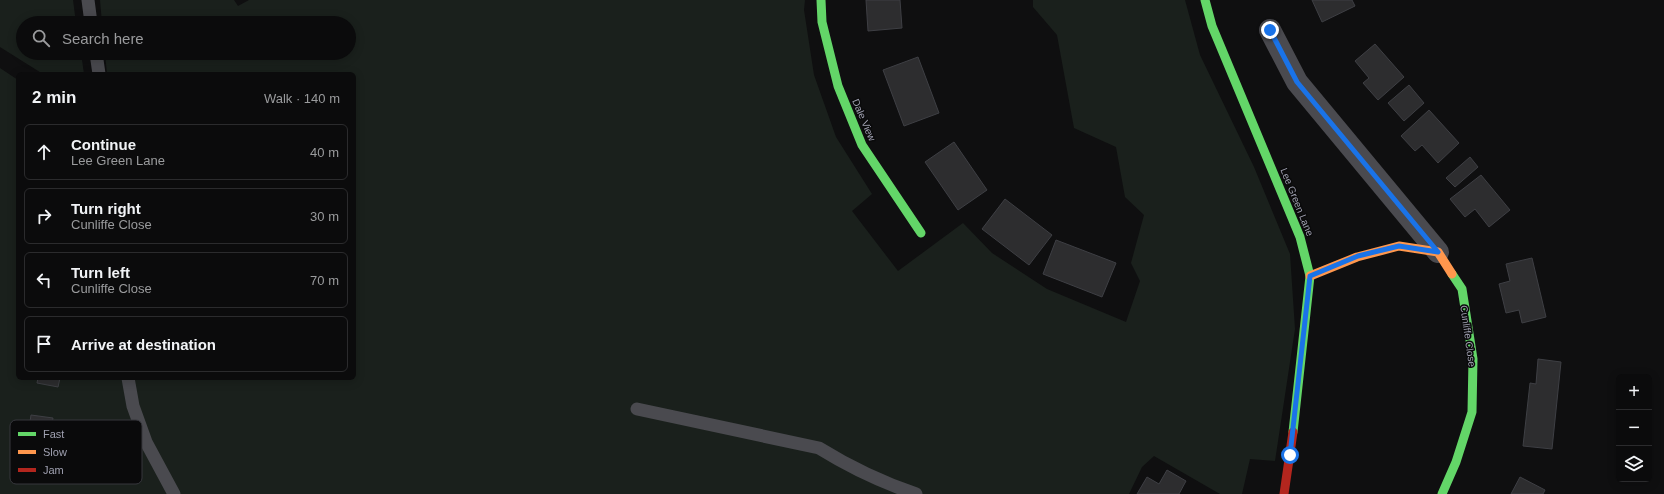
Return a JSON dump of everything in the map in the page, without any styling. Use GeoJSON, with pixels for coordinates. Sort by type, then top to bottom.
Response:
{"type":"FeatureCollection","features":[{"type":"Feature","properties":{"kind":"street","name":"Dale View"},"geometry":{"type":"LineString","coordinates":[[821,0],[822,22],[838,86],[862,145],[921,233]]}},
{"type":"Feature","properties":{"kind":"street","name":"Lee Green Lane"},"geometry":{"type":"LineString","coordinates":[[1205,0],[1212,26],[1300,237],[1310,276],[1290,455],[1284,494]]}},
{"type":"Feature","properties":{"kind":"street","name":"Cunliffe Close"},"geometry":{"type":"LineString","coordinates":[[1270,30],[1297,82],[1438,252],[1462,290],[1473,359],[1472,412],[1456,462],[1442,494]]}},
{"type":"Feature","properties":{"kind":"street"},"geometry":{"type":"LineString","coordinates":[[1310,276],[1358,256],[1399,246],[1438,252]]}},
{"type":"Feature","properties":{"kind":"lane"},"geometry":{"type":"LineString","coordinates":[[88,0],[90,16]]}},
{"type":"Feature","properties":{"kind":"lane"},"geometry":{"type":"LineString","coordinates":[[97,60],[100,72]]}},
{"type":"Feature","properties":{"kind":"lane"},"geometry":{"type":"LineString","coordinates":[[128,380],[133,406],[138,420]]}},
{"type":"Feature","properties":{"kind":"lane"},"geometry":{"type":"LineString","coordinates":[[637,409],[819,448],[902,489],[916,494]]}},
{"type":"Feature","properties":{"kind":"lane"},"geometry":{"type":"LineString","coordinates":[[142,431],[146,442],[174,494]]}},
{"type":"Feature","properties":{"kind":"shaded area"},"geometry":{"type":"Polygon","coordinates":[[[0,0],[73,0],[75,16],[16,16],[16,57],[0,47],[0,0]]]}},
{"type":"Feature","properties":{"kind":"shaded area"},"geometry":{"type":"Polygon","coordinates":[[[100,0],[234,0],[238,6],[249,0],[805,0],[804,10],[814,75],[836,137],[872,194],[852,211],[898,271],[963,223],[992,253],[1047,289],[1126,322],[1140,281],[1131,263],[1144,215],[1125,197],[1116,147],[1074,128],[1057,35],[1033,7],[1033,0],[1185,0],[1200,55],[1254,167],[1290,254],[1295,329],[1275,461],[1250,459],[1242,494],[1220,494],[1154,456],[1142,467],[1129,494],[0,494],[0,68],[16,79],[16,380],[356,380],[356,72],[107,72],[106,60],[356,60],[356,16],[101,16],[100,0]]]}},
{"type":"Feature","properties":{"kind":"shaded area"},"geometry":{"type":"Polygon","coordinates":[[[21,60],[82,60],[84,72],[40,72],[21,60]]]}},
{"type":"Feature","properties":{"kind":"building"},"geometry":{"type":"Polygon","coordinates":[[[866,0],[900,0],[902,28],[868,31],[866,0]]]}},
{"type":"Feature","properties":{"kind":"building"},"geometry":{"type":"Polygon","coordinates":[[[1312,0],[1352,0],[1355,6],[1322,22],[1312,0]]]}},
{"type":"Feature","properties":{"kind":"building"},"geometry":{"type":"Polygon","coordinates":[[[1375,44],[1404,77],[1378,100],[1363,83],[1369,78],[1355,61],[1375,44]]]}},
{"type":"Feature","properties":{"kind":"building"},"geometry":{"type":"Polygon","coordinates":[[[918,57],[939,113],[904,126],[883,70],[918,57]]]}},
{"type":"Feature","properties":{"kind":"building"},"geometry":{"type":"Polygon","coordinates":[[[1409,85],[1424,103],[1404,121],[1388,103],[1409,85]]]}},
{"type":"Feature","properties":{"kind":"building"},"geometry":{"type":"Polygon","coordinates":[[[1429,110],[1459,143],[1438,163],[1422,145],[1415,151],[1401,136],[1429,110]]]}},
{"type":"Feature","properties":{"kind":"building"},"geometry":{"type":"Polygon","coordinates":[[[954,142],[987,190],[958,210],[925,162],[954,142]]]}},
{"type":"Feature","properties":{"kind":"building"},"geometry":{"type":"Polygon","coordinates":[[[1470,157],[1478,167],[1455,187],[1446,178],[1470,157]]]}},
{"type":"Feature","properties":{"kind":"building"},"geometry":{"type":"Polygon","coordinates":[[[1481,175],[1510,210],[1489,227],[1475,209],[1465,217],[1450,199],[1481,175]]]}},
{"type":"Feature","properties":{"kind":"building"},"geometry":{"type":"Polygon","coordinates":[[[1005,199],[1052,235],[1029,265],[982,229],[1005,199]]]}},
{"type":"Feature","properties":{"kind":"building"},"geometry":{"type":"Polygon","coordinates":[[[1056,240],[1116,263],[1102,297],[1043,274],[1056,240]]]}},
{"type":"Feature","properties":{"kind":"building"},"geometry":{"type":"Polygon","coordinates":[[[1532,258],[1546,317],[1522,323],[1519,310],[1506,313],[1499,284],[1510,281],[1506,264],[1532,258]]]}},
{"type":"Feature","properties":{"kind":"building"},"geometry":{"type":"Polygon","coordinates":[[[1538,359],[1561,362],[1552,449],[1523,446],[1530,383],[1536,384],[1538,359]]]}},
{"type":"Feature","properties":{"kind":"building"},"geometry":{"type":"Polygon","coordinates":[[[38,380],[60,380],[58,387],[37,383],[38,380]]]}},
{"type":"Feature","properties":{"kind":"building"},"geometry":{"type":"Polygon","coordinates":[[[31,415],[53,418],[53,420],[30,420],[31,415]]]}},
{"type":"Feature","properties":{"kind":"building"},"geometry":{"type":"Polygon","coordinates":[[[1167,470],[1186,481],[1179,494],[1137,494],[1147,477],[1159,484],[1167,470]]]}},
{"type":"Feature","properties":{"kind":"building"},"geometry":{"type":"Polygon","coordinates":[[[1520,477],[1545,490],[1543,494],[1511,494],[1520,477]]]}},
{"type":"Feature","properties":{"kind":"traffic: fast"},"geometry":{"type":"LineString","coordinates":[[821,0],[822,22],[838,86],[862,145],[921,233]]}},
{"type":"Feature","properties":{"kind":"traffic: fast"},"geometry":{"type":"LineString","coordinates":[[1205,0],[1212,26],[1300,237],[1310,276],[1293,432]]}},
{"type":"Feature","properties":{"kind":"traffic: fast"},"geometry":{"type":"LineString","coordinates":[[1442,494],[1456,462],[1472,412],[1473,359],[1462,289],[1452,274]]}},
{"type":"Feature","properties":{"kind":"traffic: slow"},"geometry":{"type":"LineString","coordinates":[[1310,276],[1357,257],[1399,246],[1438,252],[1452,274]]}},
{"type":"Feature","properties":{"kind":"traffic: jam"},"geometry":{"type":"LineString","coordinates":[[1284,494],[1293,432]]}},
{"type":"Feature","properties":{"kind":"route"},"geometry":{"type":"LineString","coordinates":[[1270,30],[1297,82],[1438,252],[1399,246],[1358,256],[1310,276],[1290,455]]}}]}
